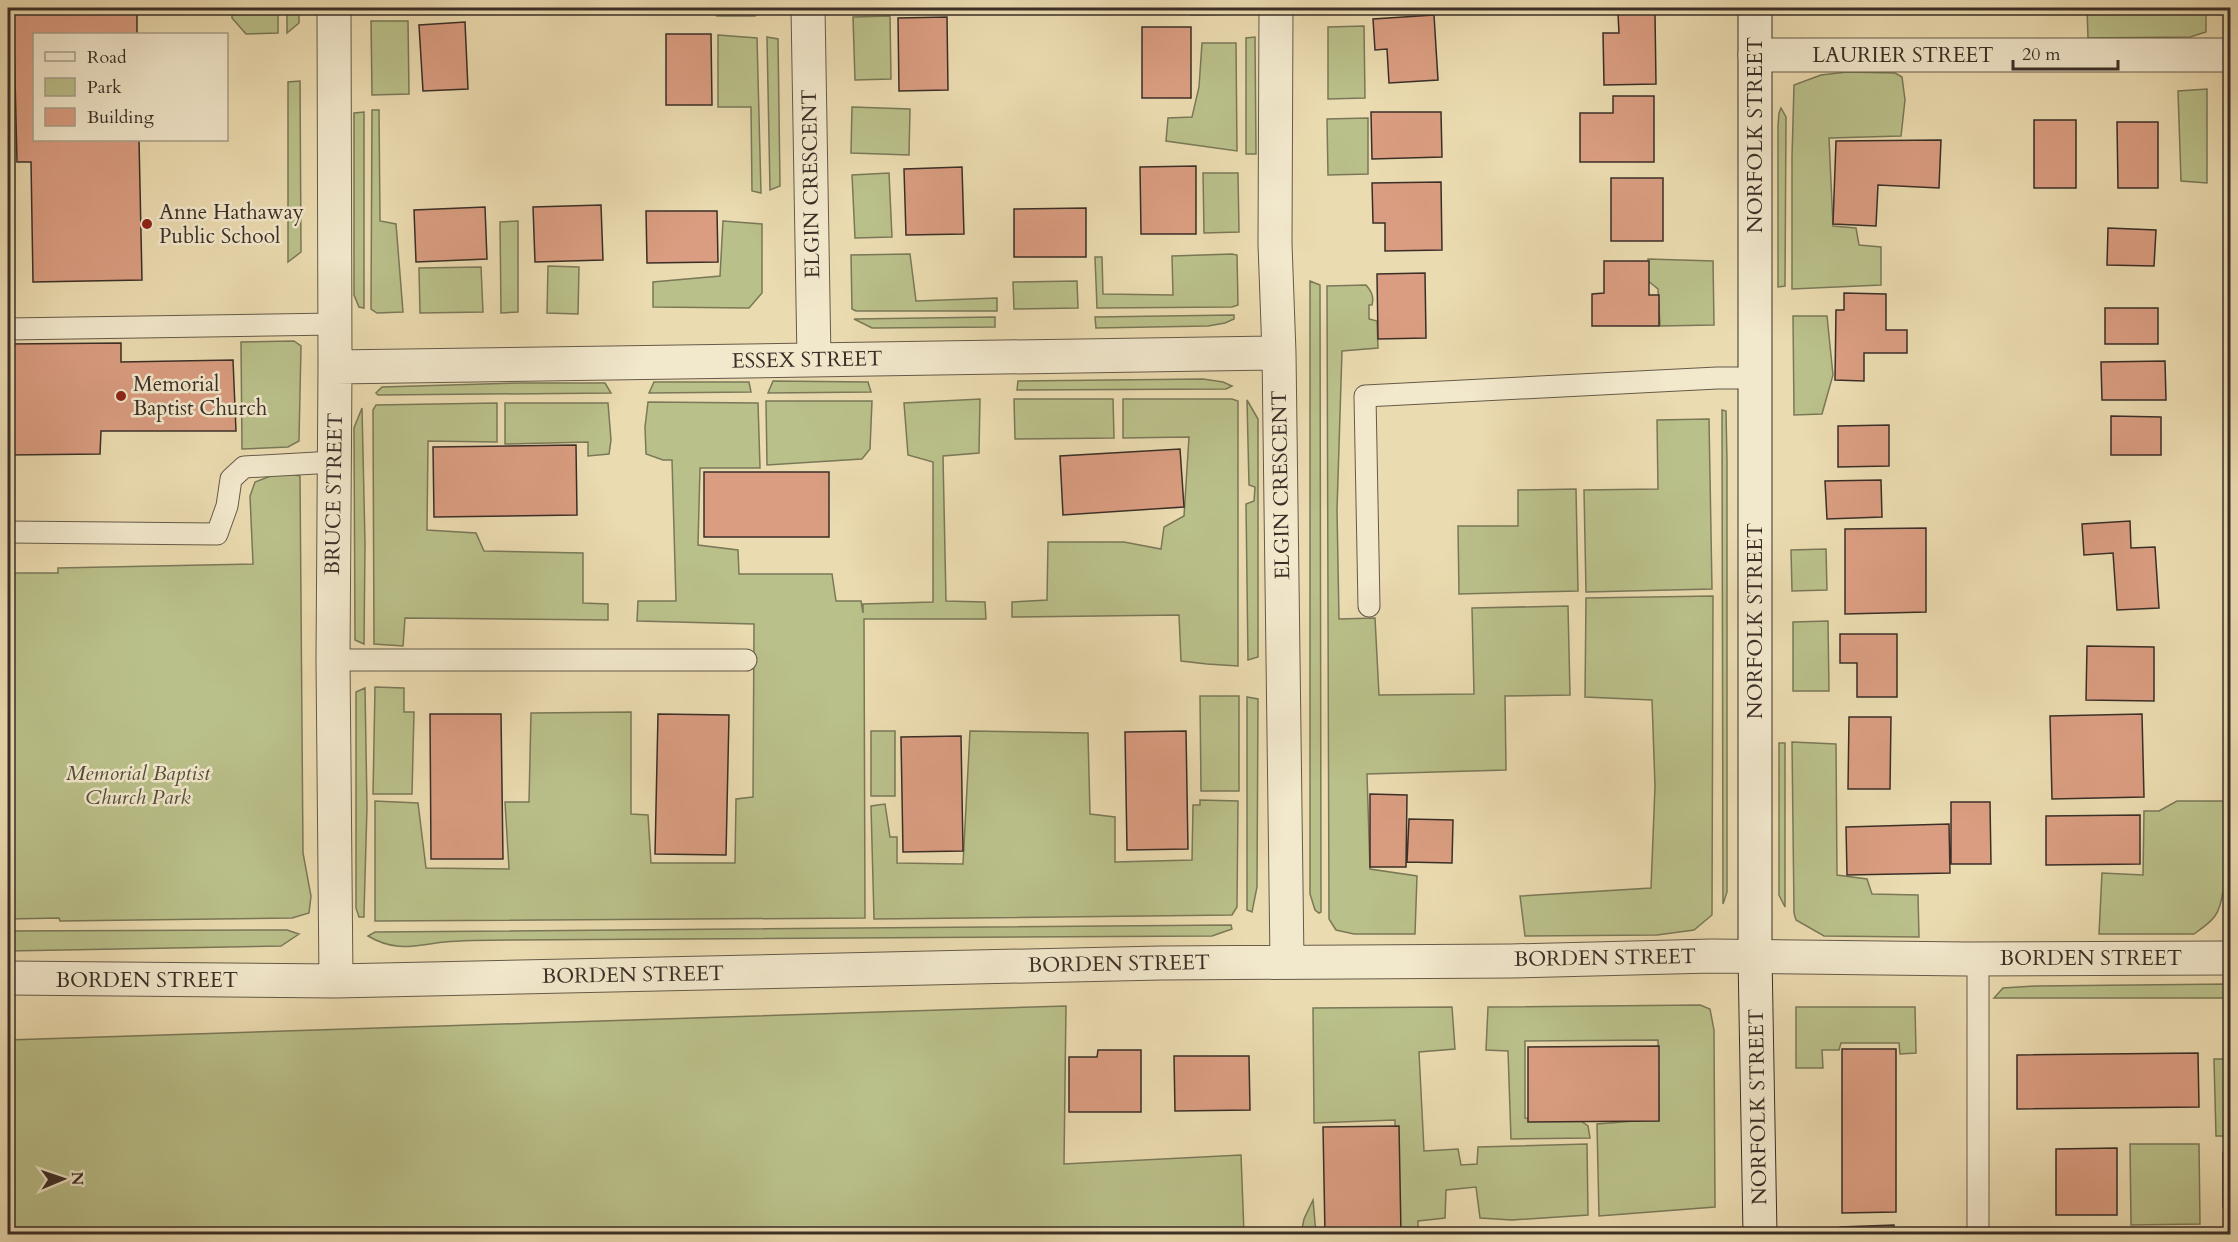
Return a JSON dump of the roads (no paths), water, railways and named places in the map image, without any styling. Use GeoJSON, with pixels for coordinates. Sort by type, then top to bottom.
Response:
{"type":"FeatureCollection","features":[{"type":"Feature","properties":{"kind":"street","name":"BRUCE STREET"},"geometry":{"type":"LineString","coordinates":[[334,8],[336,367],[333,660],[336,981]]}},
{"type":"Feature","properties":{"kind":"street","name":"ELGIN CRESCENT"},"geometry":{"type":"LineString","coordinates":[[808,8],[814,360]]}},
{"type":"Feature","properties":{"kind":"street","name":"ELGIN CRESCENT"},"geometry":{"type":"LineString","coordinates":[[1276,8],[1275,252],[1279,353],[1287,962]]}},
{"type":"Feature","properties":{"kind":"street","name":"NORFOLK STREET"},"geometry":{"type":"LineString","coordinates":[[1755,8],[1755,957],[1760,1234]]}},
{"type":"Feature","properties":{"kind":"street","name":"LAURIER STREET"},"geometry":{"type":"LineString","coordinates":[[1755,55],[2230,55]]}},
{"type":"Feature","properties":{"kind":"street","name":"ESSEX STREET"},"geometry":{"type":"LineString","coordinates":[[336,367],[1279,353]]}},
{"type":"Feature","properties":{"kind":"street","name":"BORDEN STREET"},"geometry":{"type":"LineString","coordinates":[[8,978],[336,981],[1161,963],[1755,957],[2230,958]]}},
{"type":"Feature","properties":{"kind":"lane"},"geometry":{"type":"LineString","coordinates":[[8,329],[334,324]]}},
{"type":"Feature","properties":{"kind":"lane"},"geometry":{"type":"LineString","coordinates":[[1369,606],[1365,396],[1755,378]]}},
{"type":"Feature","properties":{"kind":"lane"},"geometry":{"type":"LineString","coordinates":[[8,532],[217,534],[227,506],[231,479],[244,468],[334,462]]}},
{"type":"Feature","properties":{"kind":"lane"},"geometry":{"type":"LineString","coordinates":[[333,660],[746,660]]}},
{"type":"Feature","properties":{"kind":"lane"},"geometry":{"type":"LineString","coordinates":[[1978,959],[1978,1234]]}},
{"type":"Feature","properties":{"kind":"place","name":"Anne Hathaway Public School"},"geometry":{"type":"Point","coordinates":[147,224]}},
{"type":"Feature","properties":{"kind":"place","name":"Memorial Baptist Church"},"geometry":{"type":"Point","coordinates":[121,396]}},
{"type":"Feature","properties":{"kind":"park label","name":"Memorial Baptist Church Park"},"geometry":{"type":"Point","coordinates":[138,785]}}]}
